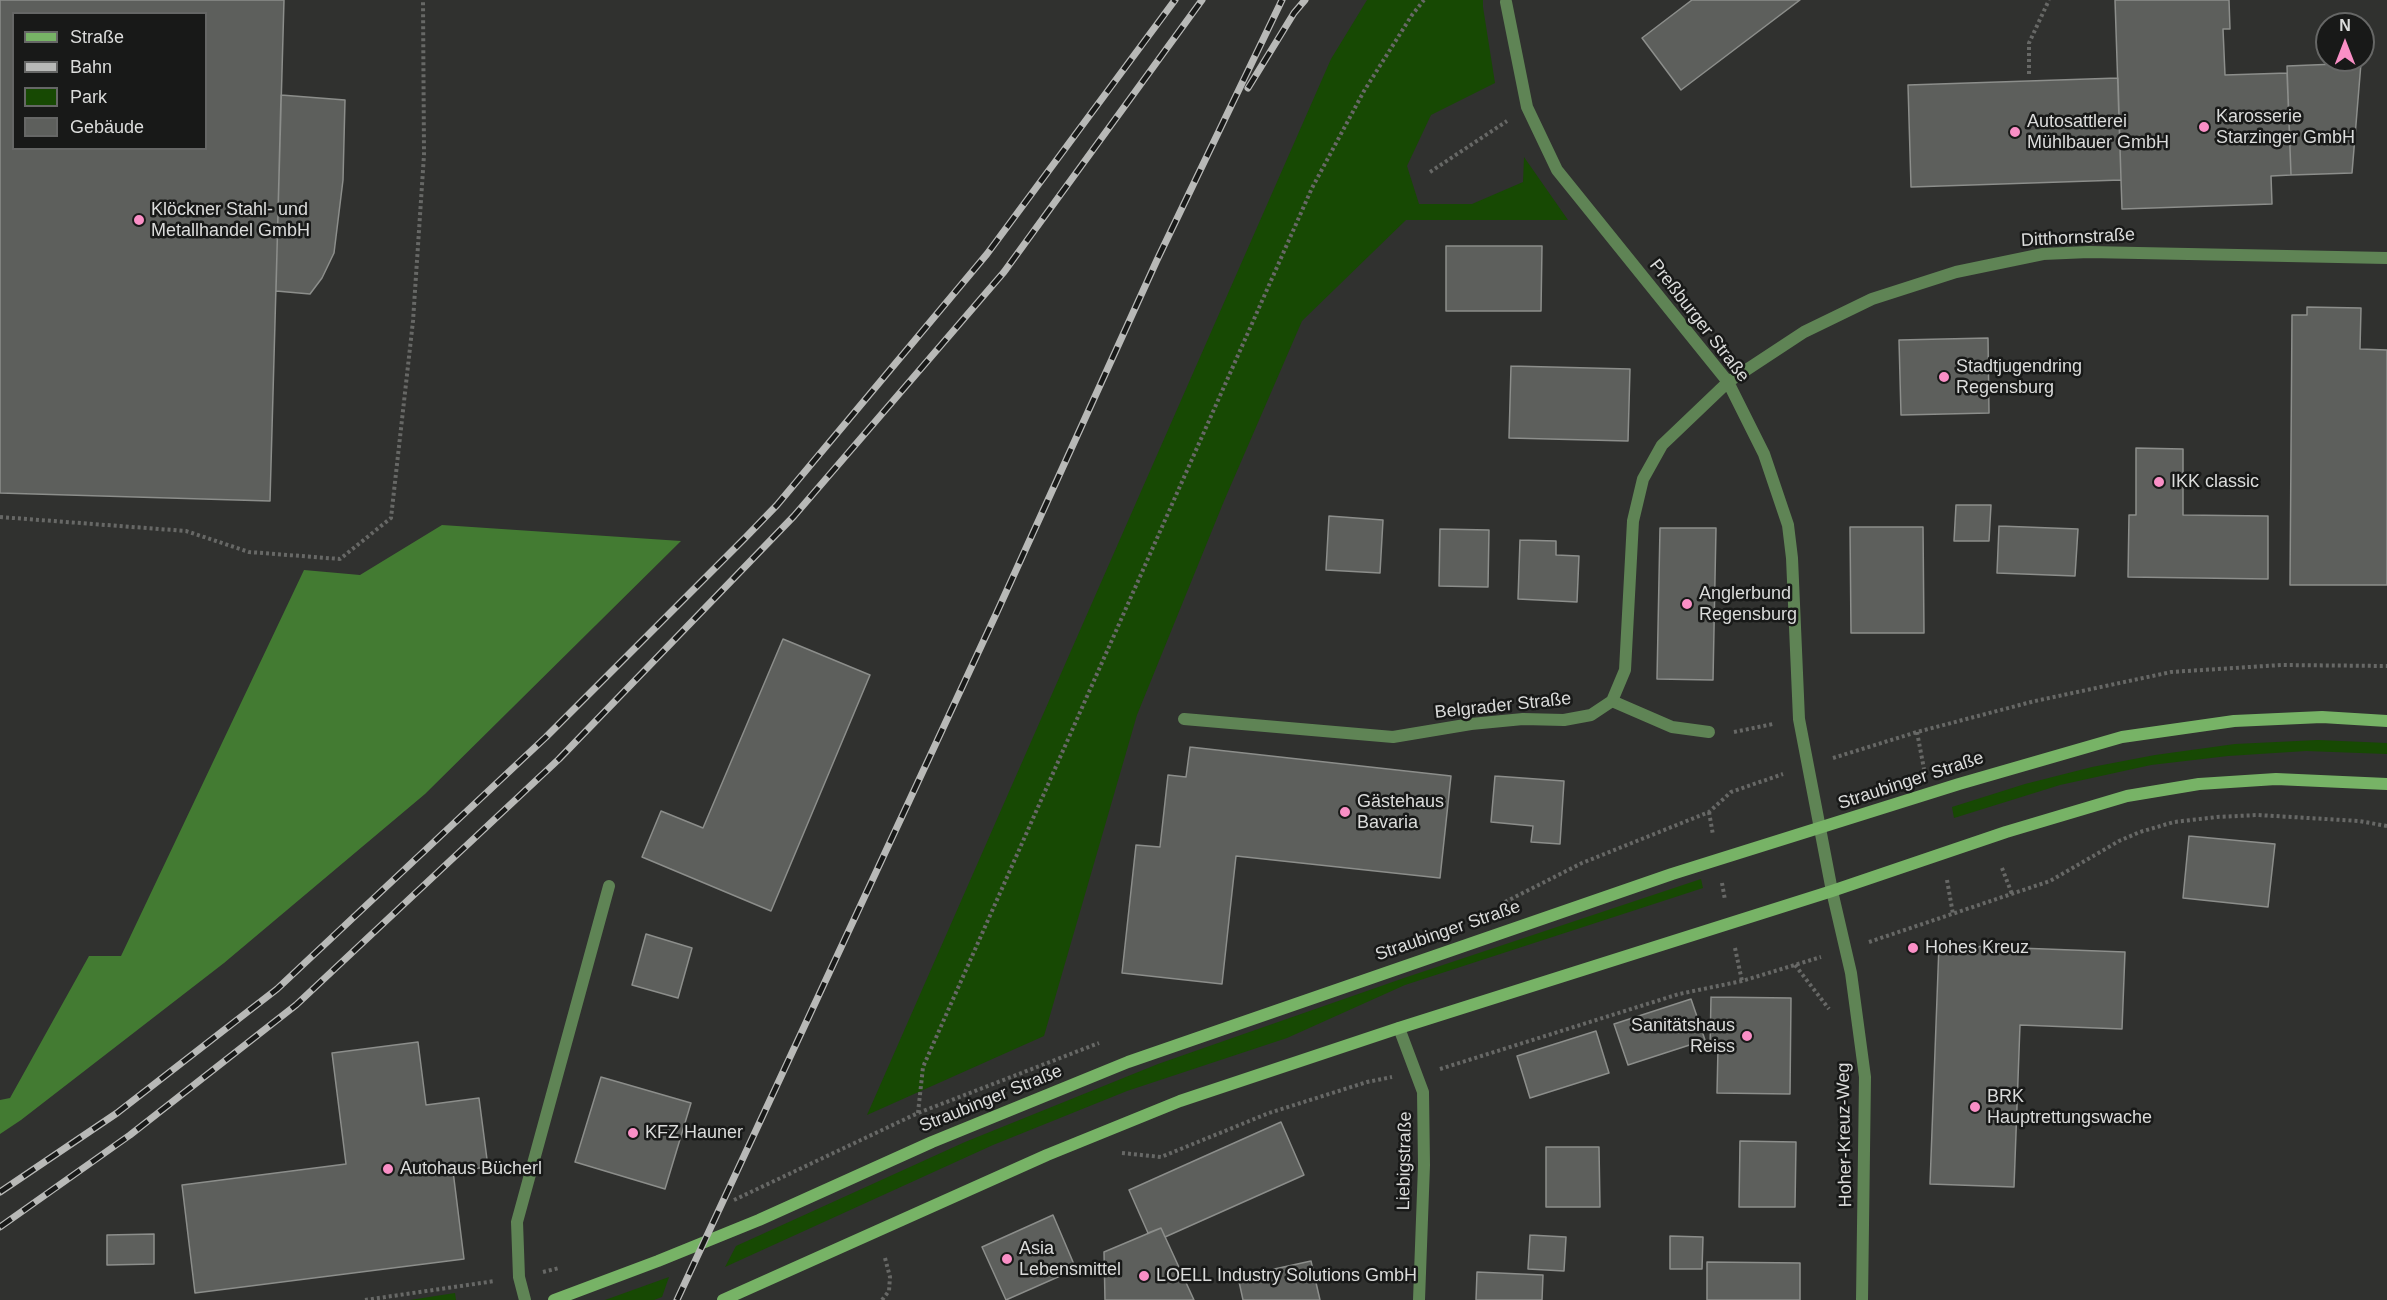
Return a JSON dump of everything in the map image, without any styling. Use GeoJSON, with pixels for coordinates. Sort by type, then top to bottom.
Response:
{"type":"FeatureCollection","features":[{"type":"Feature","properties":{"kind":"main road","name":"Straubinger Straße"},"geometry":{"type":"LineString","coordinates":[[554,1300],[749,1224],[932,1142],[1128,1062],[1672,874],[2122,737],[2234,721],[2322,717],[2387,722]]}},
{"type":"Feature","properties":{"kind":"main road"},"geometry":{"type":"LineString","coordinates":[[723,1300],[1047,1155],[1169,1105],[1399,1028],[1832,891],[2006,832],[2127,796],[2199,784],[2276,779],[2387,784]]}},
{"type":"Feature","properties":{"kind":"street","name":"Preßburger Straße"},"geometry":{"type":"LineString","coordinates":[[1506,2],[1527,107],[1557,170],[1728,382],[1764,454],[1788,525],[1792,558],[1799,718],[1820,829]]}},
{"type":"Feature","properties":{"kind":"street","name":"Ditthornstraße"},"geometry":{"type":"LineString","coordinates":[[1728,382],[1804,332],[1872,299],[1956,272],[1994,263],[2043,254],[2089,252],[2387,258]]}},
{"type":"Feature","properties":{"kind":"street"},"geometry":{"type":"LineString","coordinates":[[1709,732],[1672,727],[1612,701],[1625,670],[1633,521],[1643,479],[1662,445],[1728,382]]}},
{"type":"Feature","properties":{"kind":"street","name":"Belgrader Straße"},"geometry":{"type":"LineString","coordinates":[[1184,718],[1393,737],[1523,718],[1564,720],[1591,715],[1612,701]]}},
{"type":"Feature","properties":{"kind":"street","name":"Hoher-Kreuz-Weg"},"geometry":{"type":"LineString","coordinates":[[1820,829],[1851,973],[1865,1077],[1862,1300]]}},
{"type":"Feature","properties":{"kind":"street"},"geometry":{"type":"LineString","coordinates":[[525,1300],[519,1277],[517,1222],[609,886]]}},
{"type":"Feature","properties":{"kind":"street","name":"Liebigstraße"},"geometry":{"type":"LineString","coordinates":[[1399,1028],[1424,1092],[1419,1300]]}},
{"type":"Feature","properties":{"kind":"path"},"geometry":{"type":"LineString","coordinates":[[0,516],[186,531],[249,552],[340,559],[391,518],[413,321],[424,167],[423,0]]}},
{"type":"Feature","properties":{"kind":"path"},"geometry":{"type":"LineString","coordinates":[[918,1113],[923,1067],[1312,189],[1364,92],[1412,15],[1424,0]]}},
{"type":"Feature","properties":{"kind":"path"},"geometry":{"type":"LineString","coordinates":[[2029,74],[2029,43],[2049,0]]}},
{"type":"Feature","properties":{"kind":"path"},"geometry":{"type":"LineString","coordinates":[[1430,172],[1527,107]]}},
{"type":"Feature","properties":{"kind":"path"},"geometry":{"type":"LineString","coordinates":[[1808,766],[1917,732],[2035,701],[2171,672],[2281,665],[2387,666]]}},
{"type":"Feature","properties":{"kind":"path"},"geometry":{"type":"LineString","coordinates":[[1709,732],[1728,734],[1799,718]]}},
{"type":"Feature","properties":{"kind":"path"},"geometry":{"type":"LineString","coordinates":[[1917,732],[1929,794]]}},
{"type":"Feature","properties":{"kind":"path"},"geometry":{"type":"LineString","coordinates":[[1111,1158],[1122,1153],[1161,1157],[1280,1110],[1367,1082],[1449,1067],[1679,994],[1742,981],[1845,950],[2050,881],[2119,841],[2174,822],[2258,815],[2339,819],[2387,826]]}},
{"type":"Feature","properties":{"kind":"path"},"geometry":{"type":"LineString","coordinates":[[1942,854],[1953,914]]}},
{"type":"Feature","properties":{"kind":"path"},"geometry":{"type":"LineString","coordinates":[[2002,868],[2012,894]]}},
{"type":"Feature","properties":{"kind":"path"},"geometry":{"type":"LineString","coordinates":[[1795,965],[1830,1010]]}},
{"type":"Feature","properties":{"kind":"path"},"geometry":{"type":"LineString","coordinates":[[874,1263],[895,1253]]}},
{"type":"Feature","properties":{"kind":"path"},"geometry":{"type":"LineString","coordinates":[[882,1300],[889,1291],[890,1277],[885,1258]]}},
{"type":"Feature","properties":{"kind":"green space"},"geometry":{"type":"Polygon","coordinates":[[[1367,0],[1483,0],[1495,83],[1431,115],[1407,166],[1419,204],[1472,204],[1523,182],[1524,157],[1568,220],[1406,220],[1302,321],[1224,501],[1137,715],[1044,1036],[867,1115],[1331,59],[1367,0]]]}},
{"type":"Feature","properties":{"kind":"green space"},"geometry":{"type":"Polygon","coordinates":[[[442,525],[681,541],[425,794],[224,963],[0,1134],[0,1100],[10,1098],[89,956],[121,956],[304,570],[360,575],[442,525]]]}},
{"type":"Feature","properties":{"kind":"green space"},"geometry":{"type":"Polygon","coordinates":[[[2318,740],[2387,743],[2387,754],[2306,751],[2228,756],[2151,765],[2060,785],[1954,818],[1952,807],[2025,784],[2092,767],[2155,755],[2235,744],[2318,740]]]}},
{"type":"Feature","properties":{"kind":"green space"},"geometry":{"type":"Polygon","coordinates":[[[1701,879],[1703,888],[1405,985],[1287,1038],[1127,1091],[993,1145],[725,1267],[736,1246],[965,1142],[1158,1064],[1404,978],[1701,879]]]}},
{"type":"Feature","properties":{"kind":"green space"},"geometry":{"type":"Polygon","coordinates":[[[669,1277],[662,1297],[654,1300],[605,1300],[669,1277]]]}},
{"type":"Feature","properties":{"kind":"green space"},"geometry":{"type":"Polygon","coordinates":[[[455,1293],[456,1300],[410,1300],[455,1293]]]}},
{"type":"Feature","properties":{"kind":"building","name":"Klöckner Stahl- und Metallhandel GmbH"},"geometry":{"type":"Polygon","coordinates":[[[0,0],[284,0],[270,501],[0,493],[0,0]]]}},
{"type":"Feature","properties":{"kind":"building"},"geometry":{"type":"Polygon","coordinates":[[[1692,0],[1800,0],[1681,90],[1642,38],[1692,0]]]}},
{"type":"Feature","properties":{"kind":"building","name":"Karosserie Starzinger GmbH"},"geometry":{"type":"Polygon","coordinates":[[[2115,0],[2229,0],[2230,29],[2223,29],[2225,75],[2287,73],[2291,175],[2271,176],[2272,204],[2122,209],[2115,0]]]}},
{"type":"Feature","properties":{"kind":"building"},"geometry":{"type":"Polygon","coordinates":[[[2315,65],[2315,72],[2360,72],[2352,173],[2291,175],[2287,66],[2315,65]]]}},
{"type":"Feature","properties":{"kind":"building","name":"Autosattlerei Mühlbauer GmbH"},"geometry":{"type":"Polygon","coordinates":[[[2118,78],[2121,180],[1911,187],[1908,85],[2118,78]]]}},
{"type":"Feature","properties":{"kind":"building"},"geometry":{"type":"Polygon","coordinates":[[[281,95],[345,100],[343,180],[334,253],[322,278],[310,294],[276,291],[281,95]]]}},
{"type":"Feature","properties":{"kind":"building"},"geometry":{"type":"Polygon","coordinates":[[[1446,246],[1542,246],[1541,311],[1446,311],[1446,246]]]}},
{"type":"Feature","properties":{"kind":"building"},"geometry":{"type":"Polygon","coordinates":[[[2307,307],[2361,308],[2360,349],[2387,350],[2387,585],[2290,585],[2292,315],[2307,315],[2307,307]]]}},
{"type":"Feature","properties":{"kind":"building","name":"Stadtjugendring Regensburg"},"geometry":{"type":"Polygon","coordinates":[[[1988,338],[1989,413],[1901,415],[1899,340],[1988,338]]]}},
{"type":"Feature","properties":{"kind":"building"},"geometry":{"type":"Polygon","coordinates":[[[1511,366],[1630,369],[1628,441],[1509,438],[1511,366]]]}},
{"type":"Feature","properties":{"kind":"building","name":"IKK classic"},"geometry":{"type":"Polygon","coordinates":[[[2136,448],[2183,449],[2183,515],[2268,516],[2268,579],[2128,577],[2129,515],[2136,515],[2136,448]]]}},
{"type":"Feature","properties":{"kind":"building"},"geometry":{"type":"Polygon","coordinates":[[[1956,505],[1991,505],[1989,541],[1954,541],[1956,505]]]}},
{"type":"Feature","properties":{"kind":"building"},"geometry":{"type":"Polygon","coordinates":[[[1329,516],[1383,520],[1380,573],[1326,570],[1329,516]]]}},
{"type":"Feature","properties":{"kind":"building"},"geometry":{"type":"Polygon","coordinates":[[[1999,526],[2078,529],[2075,576],[1997,573],[1999,526]]]}},
{"type":"Feature","properties":{"kind":"building"},"geometry":{"type":"Polygon","coordinates":[[[1850,527],[1923,527],[1924,633],[1851,633],[1850,527]]]}},
{"type":"Feature","properties":{"kind":"building","name":"Anglerbund Regensburg"},"geometry":{"type":"Polygon","coordinates":[[[1660,528],[1716,528],[1713,680],[1657,679],[1660,528]]]}},
{"type":"Feature","properties":{"kind":"building"},"geometry":{"type":"Polygon","coordinates":[[[1440,529],[1489,530],[1488,587],[1439,586],[1440,529]]]}},
{"type":"Feature","properties":{"kind":"building"},"geometry":{"type":"Polygon","coordinates":[[[1520,540],[1556,541],[1556,555],[1579,556],[1577,602],[1518,599],[1520,540]]]}},
{"type":"Feature","properties":{"kind":"building"},"geometry":{"type":"Polygon","coordinates":[[[783,639],[870,675],[771,911],[642,857],[661,811],[703,828],[783,639]]]}},
{"type":"Feature","properties":{"kind":"building"},"geometry":{"type":"Polygon","coordinates":[[[1190,747],[1451,776],[1440,878],[1236,856],[1222,984],[1122,973],[1136,845],[1160,847],[1168,775],[1186,777],[1190,747]]]}},
{"type":"Feature","properties":{"kind":"building"},"geometry":{"type":"Polygon","coordinates":[[[1495,776],[1564,781],[1560,844],[1531,842],[1533,826],[1491,822],[1495,776]]]}},
{"type":"Feature","properties":{"kind":"building"},"geometry":{"type":"Polygon","coordinates":[[[2189,836],[2275,844],[2268,907],[2183,898],[2189,836]]]}},
{"type":"Feature","properties":{"kind":"building"},"geometry":{"type":"Polygon","coordinates":[[[646,934],[692,948],[678,998],[632,985],[646,934]]]}},
{"type":"Feature","properties":{"kind":"building","name":"BRK Hauptrettungswache"},"geometry":{"type":"Polygon","coordinates":[[[1939,945],[2125,952],[2122,1029],[2020,1025],[2014,1187],[1930,1184],[1939,945]]]}},
{"type":"Feature","properties":{"kind":"building"},"geometry":{"type":"Polygon","coordinates":[[[1711,997],[1791,998],[1790,1094],[1717,1093],[1718,1048],[1710,1048],[1711,997]]]}},
{"type":"Feature","properties":{"kind":"building"},"geometry":{"type":"Polygon","coordinates":[[[1691,999],[1705,1040],[1628,1065],[1614,1024],[1691,999]]]}},
{"type":"Feature","properties":{"kind":"building"},"geometry":{"type":"Polygon","coordinates":[[[1596,1031],[1609,1073],[1530,1098],[1517,1056],[1596,1031]]]}},
{"type":"Feature","properties":{"kind":"building","name":"Autohaus Bücherl"},"geometry":{"type":"Polygon","coordinates":[[[418,1042],[426,1105],[479,1098],[488,1167],[453,1171],[464,1259],[195,1293],[182,1185],[346,1164],[332,1053],[418,1042]]]}},
{"type":"Feature","properties":{"kind":"building","name":"KFZ Hauner"},"geometry":{"type":"Polygon","coordinates":[[[601,1077],[691,1103],[665,1189],[575,1162],[601,1077]]]}},
{"type":"Feature","properties":{"kind":"building"},"geometry":{"type":"Polygon","coordinates":[[[1281,1122],[1304,1175],[1165,1237],[1161,1228],[1148,1233],[1129,1190],[1281,1122]]]}},
{"type":"Feature","properties":{"kind":"building"},"geometry":{"type":"Polygon","coordinates":[[[1740,1141],[1796,1142],[1795,1207],[1739,1207],[1740,1141]]]}},
{"type":"Feature","properties":{"kind":"building"},"geometry":{"type":"Polygon","coordinates":[[[1546,1147],[1599,1147],[1600,1207],[1546,1207],[1546,1147]]]}},
{"type":"Feature","properties":{"kind":"building"},"geometry":{"type":"Polygon","coordinates":[[[1053,1215],[1076,1269],[1006,1300],[982,1247],[1053,1215]]]}},
{"type":"Feature","properties":{"kind":"building","name":"LOELL Industry Solutions GmbH"},"geometry":{"type":"Polygon","coordinates":[[[1161,1228],[1194,1300],[1105,1300],[1104,1252],[1161,1228]]]}},
{"type":"Feature","properties":{"kind":"building"},"geometry":{"type":"Polygon","coordinates":[[[154,1234],[154,1264],[107,1265],[107,1235],[154,1234]]]}},
{"type":"Feature","properties":{"kind":"building"},"geometry":{"type":"Polygon","coordinates":[[[1530,1235],[1566,1237],[1564,1271],[1528,1269],[1530,1235]]]}},
{"type":"Feature","properties":{"kind":"building"},"geometry":{"type":"Polygon","coordinates":[[[1670,1236],[1703,1237],[1702,1269],[1670,1269],[1670,1236]]]}},
{"type":"Feature","properties":{"kind":"building"},"geometry":{"type":"Polygon","coordinates":[[[1311,1261],[1320,1300],[1243,1300],[1238,1277],[1311,1261]]]}},
{"type":"Feature","properties":{"kind":"building"},"geometry":{"type":"Polygon","coordinates":[[[1707,1262],[1800,1263],[1800,1300],[1707,1300],[1707,1262]]]}},
{"type":"Feature","properties":{"kind":"building"},"geometry":{"type":"Polygon","coordinates":[[[1477,1272],[1543,1275],[1542,1300],[1476,1300],[1477,1272]]]}},
{"type":"Feature","properties":{"kind":"railway"},"geometry":{"type":"LineString","coordinates":[[0,1192],[117,1113],[277,989],[546,737],[745,538],[777,505],[987,254],[1175,0]]}},
{"type":"Feature","properties":{"kind":"railway"},"geometry":{"type":"LineString","coordinates":[[0,1227],[130,1135],[296,1005],[559,759],[794,516],[1004,272],[1202,0]]}},
{"type":"Feature","properties":{"kind":"railway"},"geometry":{"type":"LineString","coordinates":[[677,1300],[997,612],[1157,260],[1282,0]]}},
{"type":"Feature","properties":{"kind":"railway"},"geometry":{"type":"LineString","coordinates":[[1248,88],[1294,13],[1305,0]]}},
{"type":"Feature","properties":{"kind":"place","name":"Karosserie Starzinger GmbH"},"geometry":{"type":"Point","coordinates":[2204,127]}},
{"type":"Feature","properties":{"kind":"place","name":"Autosattlerei Mühlbauer GmbH"},"geometry":{"type":"Point","coordinates":[2015,132]}},
{"type":"Feature","properties":{"kind":"place","name":"Klöckner Stahl- und Metallhandel GmbH"},"geometry":{"type":"Point","coordinates":[139,220]}},
{"type":"Feature","properties":{"kind":"place","name":"Stadtjugendring Regensburg"},"geometry":{"type":"Point","coordinates":[1944,377]}},
{"type":"Feature","properties":{"kind":"place","name":"IKK classic"},"geometry":{"type":"Point","coordinates":[2159,482]}},
{"type":"Feature","properties":{"kind":"place","name":"Anglerbund Regensburg"},"geometry":{"type":"Point","coordinates":[1687,604]}},
{"type":"Feature","properties":{"kind":"place","name":"Gästehaus Bavaria"},"geometry":{"type":"Point","coordinates":[1345,812]}},
{"type":"Feature","properties":{"kind":"place","name":"Hohes Kreuz"},"geometry":{"type":"Point","coordinates":[1913,948]}},
{"type":"Feature","properties":{"kind":"place","name":"Sanitätshaus Reiss"},"geometry":{"type":"Point","coordinates":[1747,1036]}},
{"type":"Feature","properties":{"kind":"place","name":"BRK Hauptrettungswache"},"geometry":{"type":"Point","coordinates":[1975,1107]}},
{"type":"Feature","properties":{"kind":"place","name":"KFZ Hauner"},"geometry":{"type":"Point","coordinates":[633,1133]}},
{"type":"Feature","properties":{"kind":"place","name":"Autohaus Bücherl"},"geometry":{"type":"Point","coordinates":[388,1169]}},
{"type":"Feature","properties":{"kind":"place","name":"Asia Lebensmittel"},"geometry":{"type":"Point","coordinates":[1007,1259]}},
{"type":"Feature","properties":{"kind":"place","name":"LOELL Industry Solutions GmbH"},"geometry":{"type":"Point","coordinates":[1144,1276]}}]}
